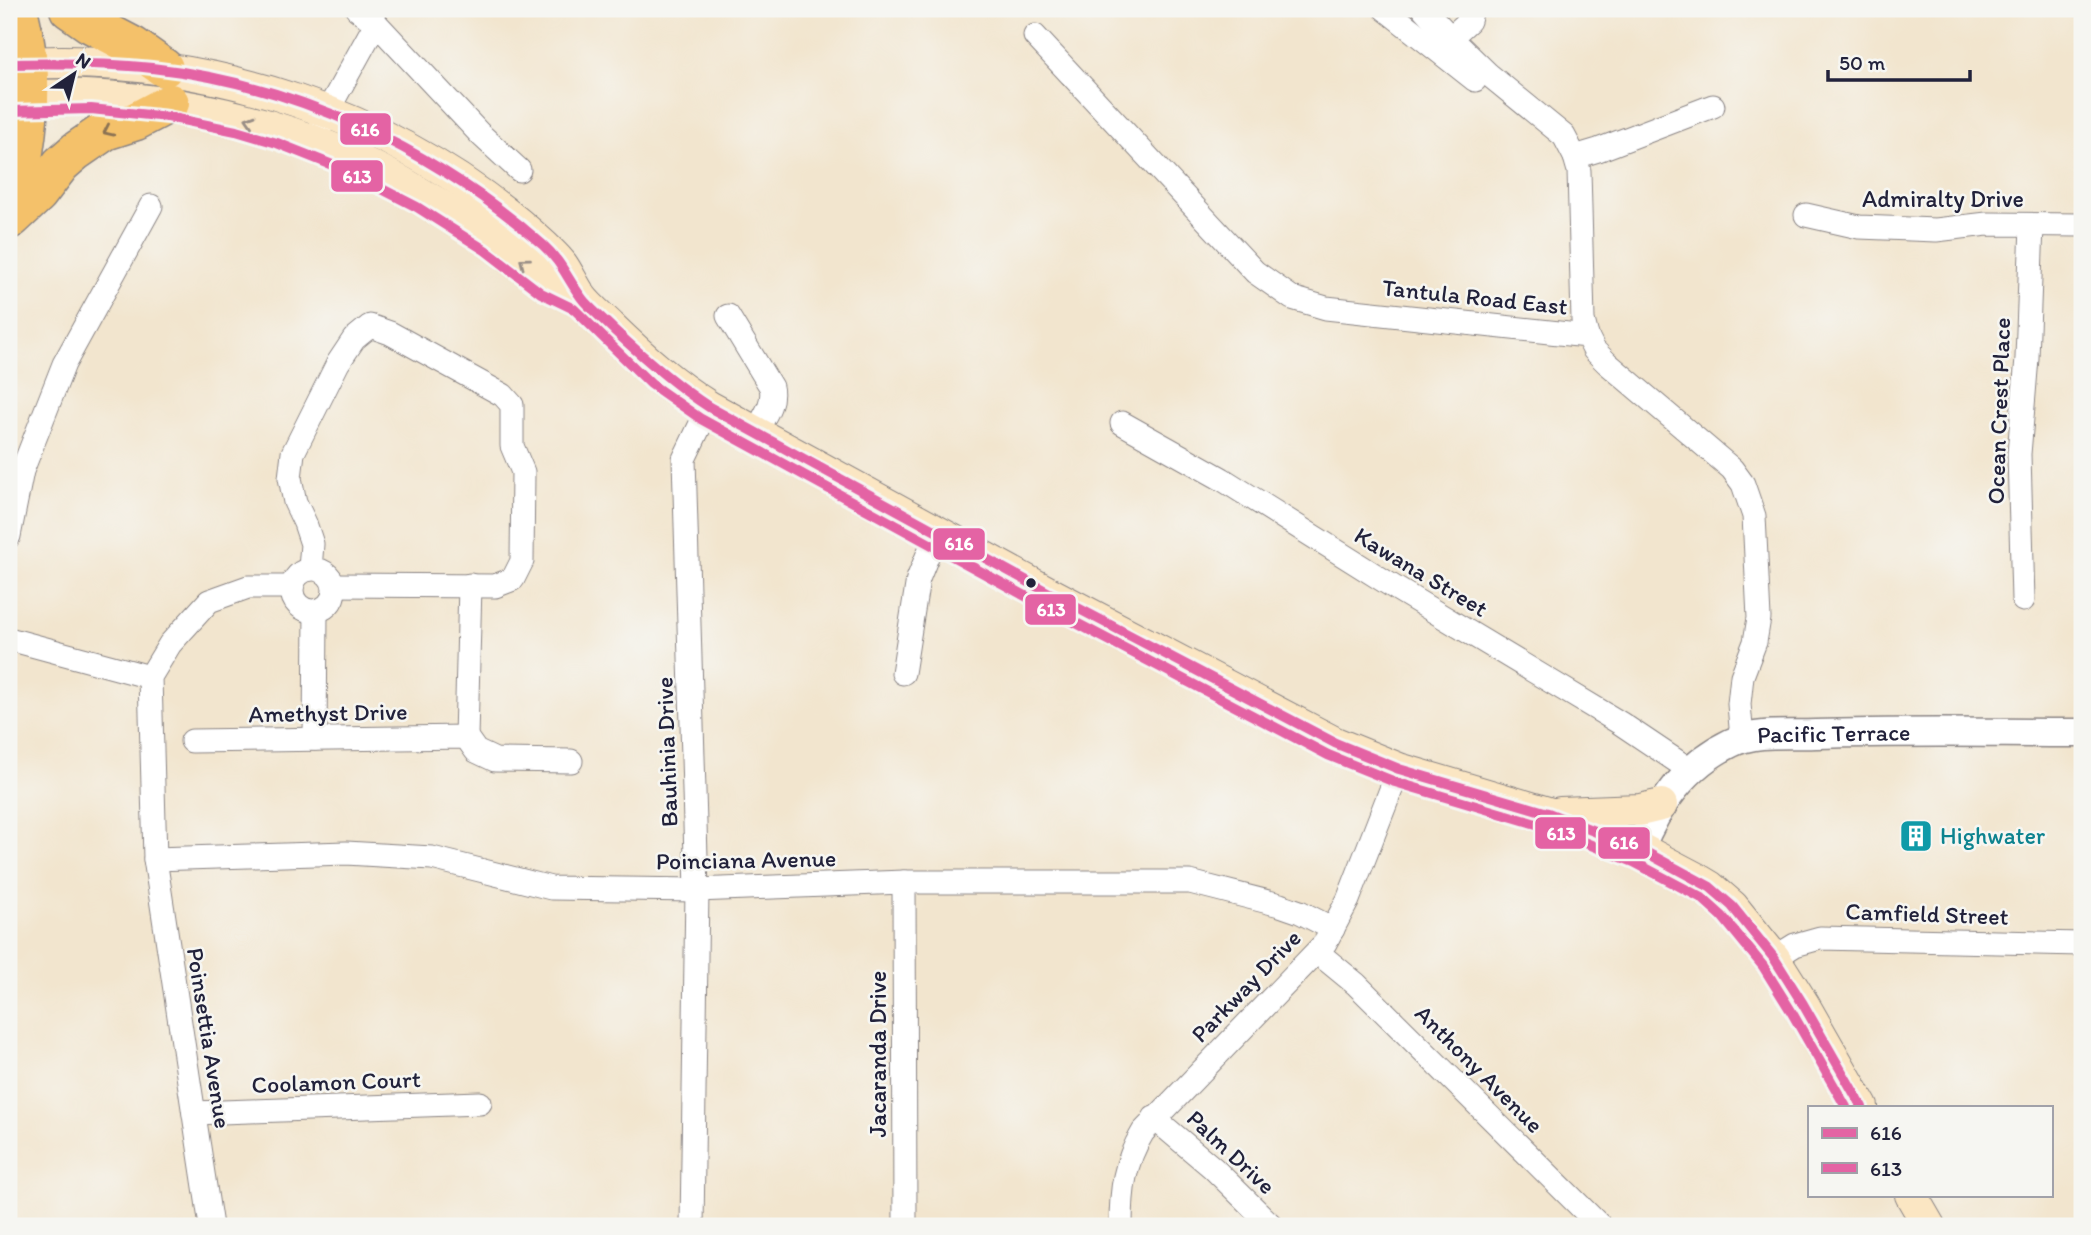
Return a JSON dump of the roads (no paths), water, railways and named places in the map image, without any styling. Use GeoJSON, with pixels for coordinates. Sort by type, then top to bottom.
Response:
{"type":"FeatureCollection","features":[{"type":"Feature","properties":{"kind":"highway"},"geometry":{"type":"LineString","coordinates":[[9,220],[23,161],[18,9]]}},
{"type":"Feature","properties":{"kind":"highway"},"geometry":{"type":"LineString","coordinates":[[9,220],[38,194],[61,164],[76,151],[105,131],[136,121],[167,85],[132,46],[68,9]]}},
{"type":"Feature","properties":{"kind":"main road"},"geometry":{"type":"LineString","coordinates":[[19,80],[99,63],[167,85],[239,117],[315,142],[351,157],[424,195],[493,239],[548,281],[582,297]]}},
{"type":"Feature","properties":{"kind":"main road"},"geometry":{"type":"LineString","coordinates":[[167,85],[247,85],[327,111],[429,160],[490,201],[544,246],[561,263],[582,297],[660,373],[709,407],[937,532],[1335,743],[1399,769],[1548,813],[1640,849],[1677,867],[1710,887],[1732,906],[1774,958],[1861,1106]]}},
{"type":"Feature","properties":{"kind":"main road"},"geometry":{"type":"LineString","coordinates":[[1548,813],[1640,810],[1661,805]]}},
{"type":"Feature","properties":{"kind":"main road"},"geometry":{"type":"LineString","coordinates":[[1912,1196],[1929,1226]]}},
{"type":"Feature","properties":{"kind":"street"},"geometry":{"type":"LineString","coordinates":[[1385,9],[1443,43],[1488,74],[1564,136],[1579,170],[1583,320],[1587,336]]}},
{"type":"Feature","properties":{"kind":"street"},"geometry":{"type":"LineString","coordinates":[[1424,9],[1443,43]]}},
{"type":"Feature","properties":{"kind":"street"},"geometry":{"type":"LineString","coordinates":[[1443,43],[1469,21],[1472,9]]}},
{"type":"Feature","properties":{"kind":"street"},"geometry":{"type":"LineString","coordinates":[[315,142],[366,16],[480,134],[519,170]]}},
{"type":"Feature","properties":{"kind":"street","name":"Tantula Road East"},"geometry":{"type":"LineString","coordinates":[[1035,36],[1255,272],[1292,298],[1326,308],[1587,336],[1594,350],[1607,363],[1732,469],[1746,491],[1754,516],[1759,618],[1758,630],[1741,684],[1739,704],[1742,739]]}},
{"type":"Feature","properties":{"kind":"street"},"geometry":{"type":"LineString","coordinates":[[1575,157],[1713,106]]}},
{"type":"Feature","properties":{"kind":"street"},"geometry":{"type":"LineString","coordinates":[[9,536],[22,471],[64,364],[151,206]]}},
{"type":"Feature","properties":{"kind":"street","name":"Admiralty Drive"},"geometry":{"type":"LineString","coordinates":[[1806,215],[1859,228],[1936,230],[1987,224],[2082,225]]}},
{"type":"Feature","properties":{"kind":"street","name":"Ocean Crest Place"},"geometry":{"type":"LineString","coordinates":[[2023,600],[2019,454],[2027,358],[2032,225]]}},
{"type":"Feature","properties":{"kind":"street"},"geometry":{"type":"LineString","coordinates":[[728,316],[771,387],[770,404],[755,433]]}},
{"type":"Feature","properties":{"kind":"street"},"geometry":{"type":"LineString","coordinates":[[310,569],[312,544],[295,502],[290,478],[293,453],[338,363],[354,339],[370,326],[390,333],[503,395],[512,405],[512,446],[523,472],[522,561],[513,579],[495,586],[334,585]]}},
{"type":"Feature","properties":{"kind":"street","name":"Bauhinia Drive"},"geometry":{"type":"LineString","coordinates":[[692,1226],[697,890],[684,458],[709,407]]}},
{"type":"Feature","properties":{"kind":"street","name":"Kawana Street"},"geometry":{"type":"LineString","coordinates":[[1122,423],[1222,480],[1620,723],[1690,770]]}},
{"type":"Feature","properties":{"kind":"street"},"geometry":{"type":"LineString","coordinates":[[903,673],[918,579],[937,532]]}},
{"type":"Feature","properties":{"kind":"street"},"geometry":{"type":"LineString","coordinates":[[310,569],[327,575],[334,585],[328,605],[316,611],[298,605],[294,600],[292,587],[298,575],[310,569]]}},
{"type":"Feature","properties":{"kind":"street"},"geometry":{"type":"LineString","coordinates":[[470,585],[466,737],[476,751],[495,760],[571,761]]}},
{"type":"Feature","properties":{"kind":"street"},"geometry":{"type":"LineString","coordinates":[[9,639],[150,677],[170,643],[209,601],[248,587],[292,587]]}},
{"type":"Feature","properties":{"kind":"street"},"geometry":{"type":"LineString","coordinates":[[314,739],[316,611]]}},
{"type":"Feature","properties":{"kind":"street","name":"Poinsettia Avenue"},"geometry":{"type":"LineString","coordinates":[[150,677],[155,859],[211,1226]]}},
{"type":"Feature","properties":{"kind":"street","name":"Pacific Terrace"},"geometry":{"type":"LineString","coordinates":[[1640,849],[1647,829],[1661,805],[1690,770],[1726,746],[1742,739],[1845,733],[2082,733]]}},
{"type":"Feature","properties":{"kind":"street","name":"Amethyst Drive"},"geometry":{"type":"LineString","coordinates":[[192,741],[466,737]]}},
{"type":"Feature","properties":{"kind":"street","name":"Parkway Drive"},"geometry":{"type":"LineString","coordinates":[[1121,1226],[1121,1198],[1127,1164],[1143,1132],[1317,952],[1348,900],[1399,769]]}},
{"type":"Feature","properties":{"kind":"street","name":"Poinciana Avenue"},"geometry":{"type":"LineString","coordinates":[[155,859],[346,853],[432,858],[551,888],[697,890],[904,882],[1190,882],[1280,905],[1333,929]]}},
{"type":"Feature","properties":{"kind":"street","name":"Jacaranda Drive"},"geometry":{"type":"LineString","coordinates":[[904,882],[905,1226]]}},
{"type":"Feature","properties":{"kind":"street","name":"Camfield Street"},"geometry":{"type":"LineString","coordinates":[[1774,958],[1795,945],[1820,938],[2082,944]]}},
{"type":"Feature","properties":{"kind":"street","name":"Anthony Avenue"},"geometry":{"type":"LineString","coordinates":[[1317,952],[1356,984],[1600,1226]]}},
{"type":"Feature","properties":{"kind":"street","name":"Coolamon Court"},"geometry":{"type":"LineString","coordinates":[[194,1113],[480,1104]]}},
{"type":"Feature","properties":{"kind":"street","name":"Palm Drive"},"geometry":{"type":"LineString","coordinates":[[1154,1118],[1213,1168],[1272,1226]]}},
{"type":"Feature","properties":{"kind":"place","name":"Highwater"},"geometry":{"type":"Point","coordinates":[1916,836]}}]}
